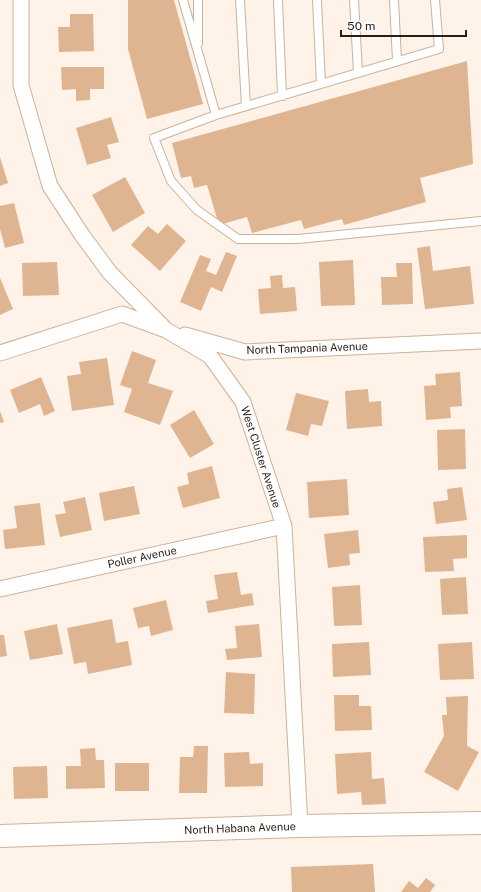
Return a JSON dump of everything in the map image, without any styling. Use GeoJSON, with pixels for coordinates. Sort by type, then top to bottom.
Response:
{"type":"FeatureCollection","features":[{"type":"Feature","properties":{"kind":"street","name":"West Cluster Avenue"},"geometry":{"type":"LineString","coordinates":[[21,0],[21,85],[50,186],[82,235],[110,273],[166,330],[210,356],[243,402],[284,526],[300,826]]}},
{"type":"Feature","properties":{"kind":"street","name":"North Tampania Avenue"},"geometry":{"type":"LineString","coordinates":[[0,353],[122,314],[166,330],[245,352],[481,341]]}},
{"type":"Feature","properties":{"kind":"street","name":"Poller Avenue"},"geometry":{"type":"LineString","coordinates":[[0,589],[284,526]]}},
{"type":"Feature","properties":{"kind":"street","name":"North Habana Avenue"},"geometry":{"type":"LineString","coordinates":[[0,836],[300,826],[481,823]]}},
{"type":"Feature","properties":{"kind":"lane"},"geometry":{"type":"LineString","coordinates":[[183,0],[216,115]]}},
{"type":"Feature","properties":{"kind":"lane"},"geometry":{"type":"LineString","coordinates":[[198,0],[199,54]]}},
{"type":"Feature","properties":{"kind":"lane"},"geometry":{"type":"LineString","coordinates":[[240,0],[246,106]]}},
{"type":"Feature","properties":{"kind":"lane"},"geometry":{"type":"LineString","coordinates":[[278,0],[282,96]]}},
{"type":"Feature","properties":{"kind":"lane"},"geometry":{"type":"LineString","coordinates":[[317,0],[321,84]]}},
{"type":"Feature","properties":{"kind":"lane"},"geometry":{"type":"LineString","coordinates":[[354,0],[358,73]]}},
{"type":"Feature","properties":{"kind":"lane"},"geometry":{"type":"LineString","coordinates":[[394,0],[398,61]]}},
{"type":"Feature","properties":{"kind":"lane"},"geometry":{"type":"LineString","coordinates":[[435,0],[439,49],[216,115],[154,138],[171,181],[197,210],[238,238],[298,239],[481,221]]}},
{"type":"Feature","properties":{"kind":"building"},"geometry":{"type":"Polygon","coordinates":[[[128,0],[174,0],[203,104],[147,119],[128,49],[128,0]]]}},
{"type":"Feature","properties":{"kind":"building"},"geometry":{"type":"Polygon","coordinates":[[[70,14],[93,14],[94,51],[59,52],[58,27],[70,27],[70,14]]]}},
{"type":"Feature","properties":{"kind":"building"},"geometry":{"type":"Polygon","coordinates":[[[467,61],[473,164],[420,178],[426,202],[344,225],[342,219],[304,229],[301,220],[252,233],[247,217],[219,225],[207,185],[194,188],[191,176],[181,178],[172,143],[467,61]]]}},
{"type":"Feature","properties":{"kind":"building"},"geometry":{"type":"Polygon","coordinates":[[[61,67],[104,67],[104,89],[90,89],[90,100],[76,101],[76,89],[62,90],[61,67]]]}},
{"type":"Feature","properties":{"kind":"building"},"geometry":{"type":"Polygon","coordinates":[[[111,117],[119,142],[107,145],[111,158],[87,165],[76,128],[111,117]]]}},
{"type":"Feature","properties":{"kind":"building"},"geometry":{"type":"Polygon","coordinates":[[[0,157],[8,183],[0,186],[0,157]]]}},
{"type":"Feature","properties":{"kind":"building"},"geometry":{"type":"Polygon","coordinates":[[[125,177],[145,213],[113,232],[92,195],[125,177]]]}},
{"type":"Feature","properties":{"kind":"building"},"geometry":{"type":"Polygon","coordinates":[[[14,203],[24,243],[5,248],[0,229],[0,206],[14,203]]]}},
{"type":"Feature","properties":{"kind":"building"},"geometry":{"type":"Polygon","coordinates":[[[167,224],[186,241],[160,271],[131,245],[148,226],[158,234],[167,224]]]}},
{"type":"Feature","properties":{"kind":"building"},"geometry":{"type":"Polygon","coordinates":[[[430,246],[433,271],[470,266],[474,304],[425,309],[417,248],[430,246]]]}},
{"type":"Feature","properties":{"kind":"building"},"geometry":{"type":"Polygon","coordinates":[[[226,252],[237,256],[222,292],[211,287],[201,311],[180,302],[200,255],[211,259],[206,271],[216,275],[226,252]]]}},
{"type":"Feature","properties":{"kind":"building"},"geometry":{"type":"Polygon","coordinates":[[[353,260],[355,305],[321,306],[319,262],[353,260]]]}},
{"type":"Feature","properties":{"kind":"building"},"geometry":{"type":"Polygon","coordinates":[[[57,262],[59,295],[23,296],[22,263],[57,262]]]}},
{"type":"Feature","properties":{"kind":"building"},"geometry":{"type":"Polygon","coordinates":[[[396,263],[412,263],[413,304],[382,305],[381,277],[397,277],[396,263]]]}},
{"type":"Feature","properties":{"kind":"building"},"geometry":{"type":"Polygon","coordinates":[[[282,275],[283,288],[295,287],[297,311],[260,314],[258,289],[271,288],[270,276],[282,275]]]}},
{"type":"Feature","properties":{"kind":"building"},"geometry":{"type":"Polygon","coordinates":[[[0,278],[13,309],[0,315],[0,278]]]}},
{"type":"Feature","properties":{"kind":"building"},"geometry":{"type":"Polygon","coordinates":[[[132,351],[156,360],[148,383],[173,391],[160,425],[124,412],[132,389],[120,385],[132,351]]]}},
{"type":"Feature","properties":{"kind":"building"},"geometry":{"type":"Polygon","coordinates":[[[107,358],[114,405],[72,411],[67,376],[81,374],[79,362],[107,358]]]}},
{"type":"Feature","properties":{"kind":"building"},"geometry":{"type":"Polygon","coordinates":[[[460,372],[462,406],[450,407],[451,418],[426,420],[424,386],[436,385],[435,374],[460,372]]]}},
{"type":"Feature","properties":{"kind":"building"},"geometry":{"type":"Polygon","coordinates":[[[41,377],[55,411],[44,416],[40,404],[19,413],[10,390],[41,377]]]}},
{"type":"Feature","properties":{"kind":"building"},"geometry":{"type":"Polygon","coordinates":[[[368,389],[369,402],[381,401],[382,426],[347,429],[345,391],[368,389]]]}},
{"type":"Feature","properties":{"kind":"building"},"geometry":{"type":"Polygon","coordinates":[[[296,393],[329,401],[322,426],[311,424],[308,436],[286,430],[296,393]]]}},
{"type":"Feature","properties":{"kind":"building"},"geometry":{"type":"Polygon","coordinates":[[[194,410],[214,444],[190,458],[170,425],[194,410]]]}},
{"type":"Feature","properties":{"kind":"building"},"geometry":{"type":"Polygon","coordinates":[[[0,411],[4,422],[0,423],[0,411]]]}},
{"type":"Feature","properties":{"kind":"building"},"geometry":{"type":"Polygon","coordinates":[[[465,429],[466,469],[438,470],[437,430],[465,429]]]}},
{"type":"Feature","properties":{"kind":"building"},"geometry":{"type":"Polygon","coordinates":[[[212,466],[220,498],[183,508],[177,487],[189,484],[187,473],[212,466]]]}},
{"type":"Feature","properties":{"kind":"building"},"geometry":{"type":"Polygon","coordinates":[[[347,479],[349,515],[309,518],[307,482],[347,479]]]}},
{"type":"Feature","properties":{"kind":"building"},"geometry":{"type":"Polygon","coordinates":[[[134,486],[140,514],[104,521],[99,493],[134,486]]]}},
{"type":"Feature","properties":{"kind":"building"},"geometry":{"type":"Polygon","coordinates":[[[462,487],[467,520],[436,524],[433,502],[448,500],[447,489],[462,487]]]}},
{"type":"Feature","properties":{"kind":"building"},"geometry":{"type":"Polygon","coordinates":[[[85,497],[92,530],[60,537],[55,515],[66,513],[63,502],[85,497]]]}},
{"type":"Feature","properties":{"kind":"building"},"geometry":{"type":"Polygon","coordinates":[[[40,503],[45,545],[5,549],[3,530],[17,528],[14,506],[40,503]]]}},
{"type":"Feature","properties":{"kind":"building"},"geometry":{"type":"Polygon","coordinates":[[[358,530],[360,553],[349,554],[350,565],[328,568],[324,534],[358,530]]]}},
{"type":"Feature","properties":{"kind":"building"},"geometry":{"type":"Polygon","coordinates":[[[467,535],[467,558],[453,559],[454,571],[425,572],[423,537],[467,535]]]}},
{"type":"Feature","properties":{"kind":"building"},"geometry":{"type":"Polygon","coordinates":[[[237,572],[241,595],[252,593],[254,605],[208,613],[206,601],[218,599],[214,575],[237,572]]]}},
{"type":"Feature","properties":{"kind":"building"},"geometry":{"type":"Polygon","coordinates":[[[466,577],[468,614],[442,615],[440,579],[466,577]]]}},
{"type":"Feature","properties":{"kind":"building"},"geometry":{"type":"Polygon","coordinates":[[[360,585],[362,625],[334,626],[332,587],[360,585]]]}},
{"type":"Feature","properties":{"kind":"building"},"geometry":{"type":"Polygon","coordinates":[[[166,600],[173,630],[151,636],[149,626],[138,628],[133,608],[166,600]]]}},
{"type":"Feature","properties":{"kind":"building"},"geometry":{"type":"Polygon","coordinates":[[[112,619],[116,643],[128,641],[132,665],[88,674],[86,662],[74,664],[67,628],[112,619]]]}},
{"type":"Feature","properties":{"kind":"building"},"geometry":{"type":"Polygon","coordinates":[[[57,624],[63,654],[30,660],[24,631],[57,624]]]}},
{"type":"Feature","properties":{"kind":"building"},"geometry":{"type":"Polygon","coordinates":[[[259,624],[262,657],[227,660],[225,649],[237,648],[235,626],[259,624]]]}},
{"type":"Feature","properties":{"kind":"building"},"geometry":{"type":"Polygon","coordinates":[[[0,635],[4,635],[7,656],[0,657],[0,635]]]}},
{"type":"Feature","properties":{"kind":"building"},"geometry":{"type":"Polygon","coordinates":[[[369,642],[371,675],[333,677],[332,644],[369,642]]]}},
{"type":"Feature","properties":{"kind":"building"},"geometry":{"type":"Polygon","coordinates":[[[472,642],[474,679],[440,680],[438,644],[472,642]]]}},
{"type":"Feature","properties":{"kind":"building"},"geometry":{"type":"Polygon","coordinates":[[[226,672],[255,674],[254,714],[224,713],[226,672]]]}},
{"type":"Feature","properties":{"kind":"building"},"geometry":{"type":"Polygon","coordinates":[[[334,695],[359,695],[359,706],[371,706],[372,730],[335,731],[334,695]]]}},
{"type":"Feature","properties":{"kind":"building"},"geometry":{"type":"Polygon","coordinates":[[[468,696],[467,746],[479,752],[458,791],[424,772],[444,736],[442,715],[447,715],[446,697],[468,696]]]}},
{"type":"Feature","properties":{"kind":"building"},"geometry":{"type":"Polygon","coordinates":[[[194,746],[208,746],[207,793],[179,793],[180,757],[193,757],[194,746]]]}},
{"type":"Feature","properties":{"kind":"building"},"geometry":{"type":"Polygon","coordinates":[[[95,748],[96,760],[104,760],[105,788],[66,789],[66,766],[81,766],[80,749],[95,748]]]}},
{"type":"Feature","properties":{"kind":"building"},"geometry":{"type":"Polygon","coordinates":[[[249,752],[250,764],[263,763],[263,786],[225,787],[224,753],[249,752]]]}},
{"type":"Feature","properties":{"kind":"building"},"geometry":{"type":"Polygon","coordinates":[[[371,752],[372,779],[384,778],[386,804],[362,805],[361,792],[337,794],[335,754],[371,752]]]}},
{"type":"Feature","properties":{"kind":"building"},"geometry":{"type":"Polygon","coordinates":[[[115,763],[149,763],[149,791],[115,791],[115,763]]]}},
{"type":"Feature","properties":{"kind":"building"},"geometry":{"type":"Polygon","coordinates":[[[47,766],[48,798],[14,799],[13,767],[47,766]]]}},
{"type":"Feature","properties":{"kind":"building"},"geometry":{"type":"Polygon","coordinates":[[[373,864],[375,892],[292,892],[291,867],[373,864]]]}},
{"type":"Feature","properties":{"kind":"building"},"geometry":{"type":"Polygon","coordinates":[[[426,878],[435,885],[430,892],[401,892],[409,881],[418,888],[426,878]]]}}]}
